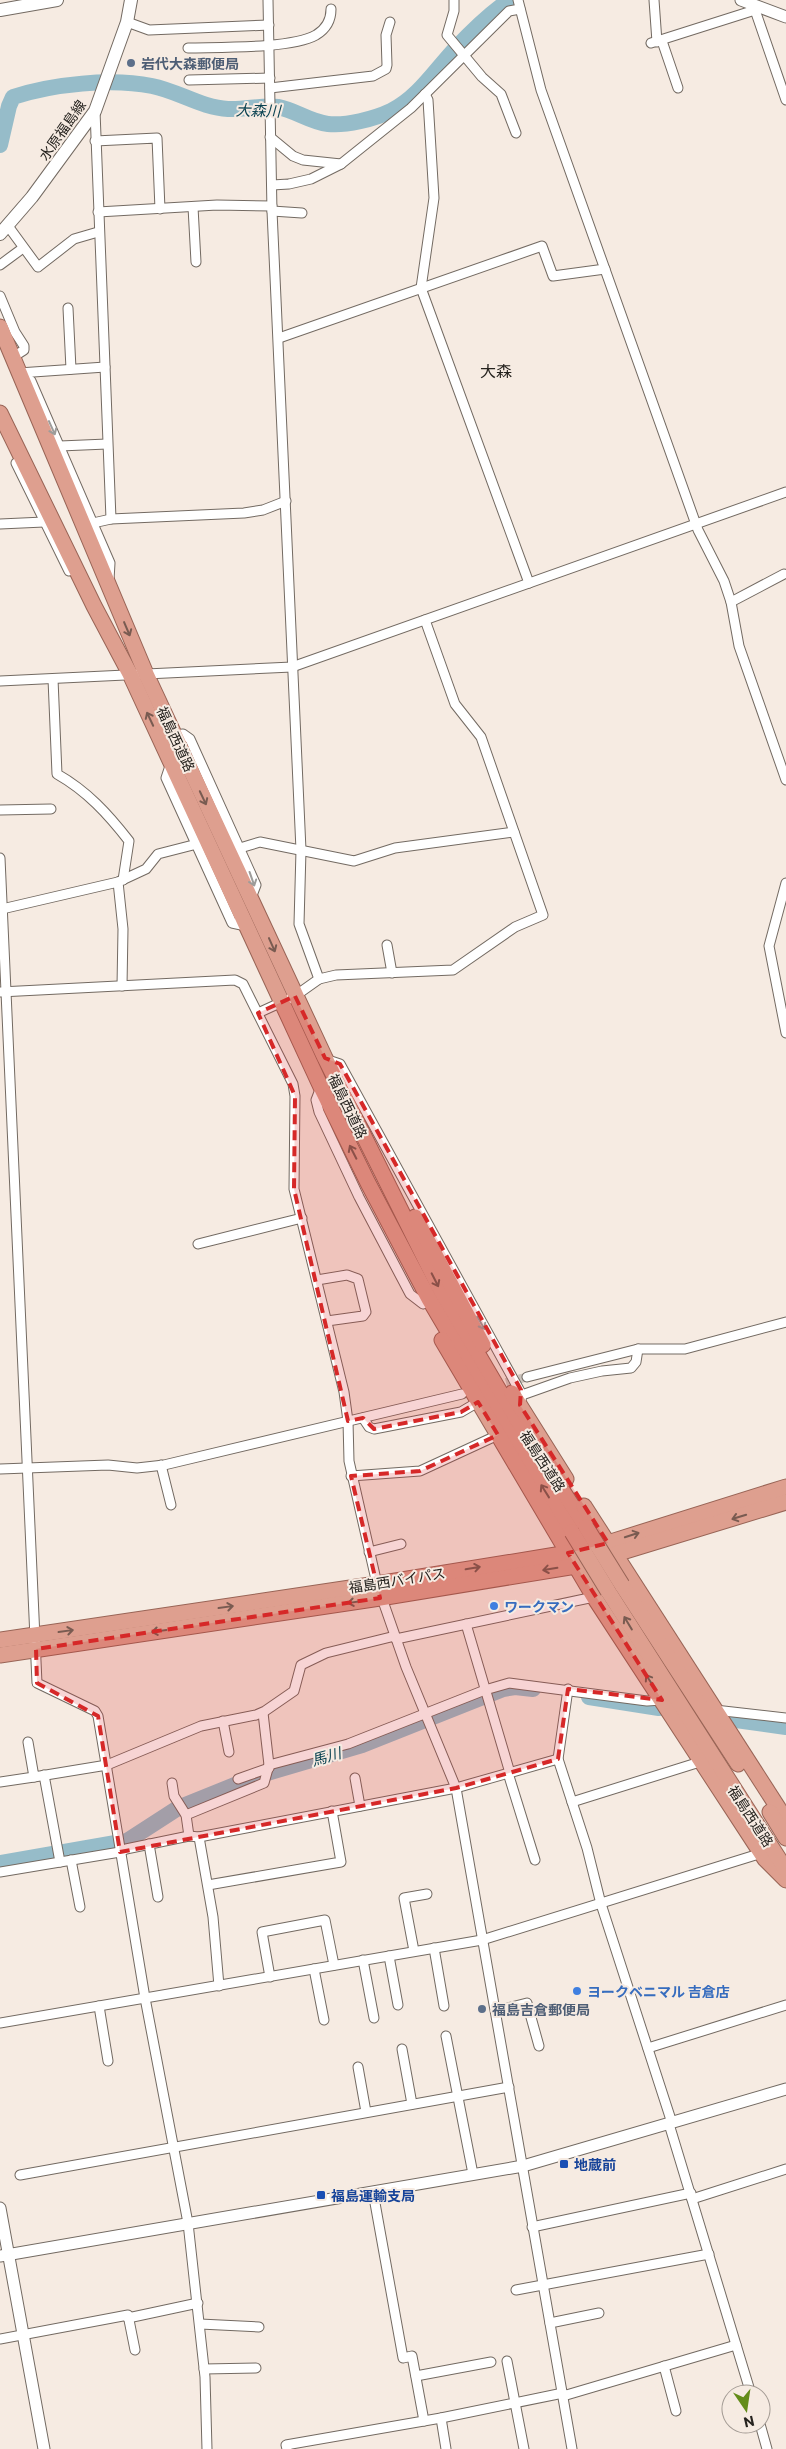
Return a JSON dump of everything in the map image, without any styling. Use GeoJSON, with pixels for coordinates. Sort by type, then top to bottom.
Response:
{"type":"FeatureCollection","features":[{"type":"Feature","properties":{"kind":"highway","name":"福島西道路"},"geometry":{"type":"LineString","coordinates":[[0,326],[146,674],[250,898],[320,1087],[368,1183],[429,1299],[505,1428],[579,1530],[622,1584],[786,1838]]}},
{"type":"Feature","properties":{"kind":"highway","name":"福島西道路"},"geometry":{"type":"LineString","coordinates":[[0,412],[94,606],[130,674],[246,926],[325,1058],[442,1294],[579,1530],[608,1591],[786,1870]]}},
{"type":"Feature","properties":{"kind":"highway"},"geometry":{"type":"LineString","coordinates":[[370,1150],[402,1193],[493,1362],[521,1400],[612,1549],[786,1820]]}},
{"type":"Feature","properties":{"kind":"highway"},"geometry":{"type":"LineString","coordinates":[[368,1183],[372,1210],[423,1304],[478,1402],[594,1597],[762,1853],[786,1880]]}},
{"type":"Feature","properties":{"kind":"highway","name":"福島西バイパス"},"geometry":{"type":"LineString","coordinates":[[612,1549],[786,1486]]}},
{"type":"Feature","properties":{"kind":"highway","name":"福島西バイパス"},"geometry":{"type":"LineString","coordinates":[[0,1640],[35,1642],[379,1591],[572,1559],[786,1502]]}},
{"type":"Feature","properties":{"kind":"highway","name":"福島西バイパス"},"geometry":{"type":"LineString","coordinates":[[0,1655],[35,1642]]}},
{"type":"Feature","properties":{"kind":"main road"},"geometry":{"type":"LineString","coordinates":[[0,10],[58,0]]}},
{"type":"Feature","properties":{"kind":"main road","name":"水原福島線"},"geometry":{"type":"LineString","coordinates":[[4,230],[32,197],[95,111],[111,72],[127,22],[130,0]]}},
{"type":"Feature","properties":{"kind":"street"},"geometry":{"type":"LineString","coordinates":[[268,0],[272,208],[301,850],[299,924],[320,979]]}},
{"type":"Feature","properties":{"kind":"street"},"geometry":{"type":"LineString","coordinates":[[454,0],[454,11],[447,35],[482,77],[501,94],[516,133]]}},
{"type":"Feature","properties":{"kind":"street"},"geometry":{"type":"LineString","coordinates":[[654,0],[657,42],[678,88]]}},
{"type":"Feature","properties":{"kind":"street"},"geometry":{"type":"LineString","coordinates":[[741,0],[755,8],[786,17]]}},
{"type":"Feature","properties":{"kind":"street"},"geometry":{"type":"LineString","coordinates":[[272,184],[289,184],[311,178],[341,164],[411,108],[463,55],[509,11],[519,4],[541,90],[696,523],[732,602],[739,646],[786,780]]}},
{"type":"Feature","properties":{"kind":"street"},"geometry":{"type":"LineString","coordinates":[[657,42],[755,8]]}},
{"type":"Feature","properties":{"kind":"street"},"geometry":{"type":"LineString","coordinates":[[755,8],[786,100]]}},
{"type":"Feature","properties":{"kind":"street"},"geometry":{"type":"LineString","coordinates":[[188,48],[269,46],[316,35],[328,23],[331,9]]}},
{"type":"Feature","properties":{"kind":"street"},"geometry":{"type":"LineString","coordinates":[[127,22],[149,30],[269,25]]}},
{"type":"Feature","properties":{"kind":"street"},"geometry":{"type":"LineString","coordinates":[[270,92],[373,76],[380,73],[387,65],[386,35],[390,22]]}},
{"type":"Feature","properties":{"kind":"street"},"geometry":{"type":"LineString","coordinates":[[189,80],[270,78]]}},
{"type":"Feature","properties":{"kind":"street"},"geometry":{"type":"LineString","coordinates":[[425,94],[428,100],[434,198],[421,288],[528,583]]}},
{"type":"Feature","properties":{"kind":"street"},"geometry":{"type":"LineString","coordinates":[[95,111],[98,232],[111,519]]}},
{"type":"Feature","properties":{"kind":"street"},"geometry":{"type":"LineString","coordinates":[[270,137],[293,156],[303,160],[341,164]]}},
{"type":"Feature","properties":{"kind":"street"},"geometry":{"type":"LineString","coordinates":[[95,141],[157,138],[160,209]]}},
{"type":"Feature","properties":{"kind":"street"},"geometry":{"type":"LineString","coordinates":[[98,212],[193,207],[272,208],[302,212]]}},
{"type":"Feature","properties":{"kind":"street"},"geometry":{"type":"LineString","coordinates":[[193,207],[196,262]]}},
{"type":"Feature","properties":{"kind":"street"},"geometry":{"type":"LineString","coordinates":[[4,230],[23,248],[38,267],[74,239],[89,233],[98,232]]}},
{"type":"Feature","properties":{"kind":"street"},"geometry":{"type":"LineString","coordinates":[[279,338],[542,246],[553,276],[605,269]]}},
{"type":"Feature","properties":{"kind":"street"},"geometry":{"type":"LineString","coordinates":[[0,265],[23,248]]}},
{"type":"Feature","properties":{"kind":"street"},"geometry":{"type":"LineString","coordinates":[[0,296],[15,332],[24,343],[24,350],[13,357]]}},
{"type":"Feature","properties":{"kind":"street"},"geometry":{"type":"LineString","coordinates":[[68,308],[70,369]]}},
{"type":"Feature","properties":{"kind":"street"},"geometry":{"type":"LineString","coordinates":[[20,373],[105,367]]}},
{"type":"Feature","properties":{"kind":"street"},"geometry":{"type":"LineString","coordinates":[[20,373],[31,381],[93,523],[110,564],[108,584]]}},
{"type":"Feature","properties":{"kind":"street"},"geometry":{"type":"LineString","coordinates":[[14,443],[11,451],[44,522],[84,601],[94,606]]}},
{"type":"Feature","properties":{"kind":"street"},"geometry":{"type":"LineString","coordinates":[[60,446],[107,444]]}},
{"type":"Feature","properties":{"kind":"street"},"geometry":{"type":"LineString","coordinates":[[0,681],[292,667],[786,492]]}},
{"type":"Feature","properties":{"kind":"street"},"geometry":{"type":"LineString","coordinates":[[93,523],[111,519],[244,513],[263,510],[286,501]]}},
{"type":"Feature","properties":{"kind":"street"},"geometry":{"type":"LineString","coordinates":[[0,524],[44,522]]}},
{"type":"Feature","properties":{"kind":"street"},"geometry":{"type":"LineString","coordinates":[[732,602],[784,574]]}},
{"type":"Feature","properties":{"kind":"street"},"geometry":{"type":"LineString","coordinates":[[258,1013],[288,999],[320,979],[336,975],[453,970],[515,927],[543,915],[481,738],[456,704],[425,620]]}},
{"type":"Feature","properties":{"kind":"street"},"geometry":{"type":"LineString","coordinates":[[53,679],[57,774],[78,786],[93,799],[129,841],[120,881],[123,929],[122,986]]}},
{"type":"Feature","properties":{"kind":"street"},"geometry":{"type":"LineString","coordinates":[[174,735],[183,734],[190,739],[256,884],[250,898]]}},
{"type":"Feature","properties":{"kind":"street"},"geometry":{"type":"LineString","coordinates":[[171,763],[166,778],[232,923],[246,926]]}},
{"type":"Feature","properties":{"kind":"street"},"geometry":{"type":"LineString","coordinates":[[0,810],[51,809]]}},
{"type":"Feature","properties":{"kind":"street"},"geometry":{"type":"LineString","coordinates":[[240,848],[260,842],[354,861],[395,848],[514,832]]}},
{"type":"Feature","properties":{"kind":"street"},"geometry":{"type":"LineString","coordinates":[[2,909],[120,881],[146,869],[158,854],[196,844]]}},
{"type":"Feature","properties":{"kind":"street"},"geometry":{"type":"LineString","coordinates":[[0,858],[2,992],[29,1468],[37,1683],[95,1711],[98,1716],[145,1998],[188,2223],[204,2369],[207,2449]]}},
{"type":"Feature","properties":{"kind":"street"},"geometry":{"type":"LineString","coordinates":[[786,883],[769,946],[786,1033]]}},
{"type":"Feature","properties":{"kind":"street"},"geometry":{"type":"LineString","coordinates":[[387,945],[392,972]]}},
{"type":"Feature","properties":{"kind":"street"},"geometry":{"type":"LineString","coordinates":[[2,992],[235,980],[244,984],[293,1084],[295,1096],[294,1189],[344,1392],[348,1421],[348,1461],[351,1476],[379,1591],[395,1638],[456,1788],[572,2449]]}},
{"type":"Feature","properties":{"kind":"street"},"geometry":{"type":"LineString","coordinates":[[325,1058],[340,1064],[521,1400],[570,1378],[602,1371],[631,1368],[636,1362],[638,1348]]}},
{"type":"Feature","properties":{"kind":"street"},"geometry":{"type":"LineString","coordinates":[[320,1087],[316,1100],[319,1112],[359,1197],[410,1294],[423,1304]]}},
{"type":"Feature","properties":{"kind":"street"},"geometry":{"type":"LineString","coordinates":[[198,1244],[302,1218]]}},
{"type":"Feature","properties":{"kind":"street"},"geometry":{"type":"LineString","coordinates":[[317,1280],[348,1275],[358,1279],[360,1286],[366,1312],[363,1316],[327,1321]]}},
{"type":"Feature","properties":{"kind":"street"},"geometry":{"type":"LineString","coordinates":[[527,1377],[638,1348],[685,1349],[786,1322]]}},
{"type":"Feature","properties":{"kind":"street"},"geometry":{"type":"LineString","coordinates":[[0,1469],[108,1465],[137,1468],[160,1465],[462,1394]]}},
{"type":"Feature","properties":{"kind":"street"},"geometry":{"type":"LineString","coordinates":[[363,1418],[369,1427],[374,1429],[460,1412],[478,1402]]}},
{"type":"Feature","properties":{"kind":"street"},"geometry":{"type":"LineString","coordinates":[[351,1476],[420,1470],[498,1435]]}},
{"type":"Feature","properties":{"kind":"street"},"geometry":{"type":"LineString","coordinates":[[160,1465],[171,1505]]}},
{"type":"Feature","properties":{"kind":"street"},"geometry":{"type":"LineString","coordinates":[[369,1552],[401,1544]]}},
{"type":"Feature","properties":{"kind":"street"},"geometry":{"type":"LineString","coordinates":[[0,1782],[107,1765],[201,1726],[263,1712],[294,1691],[301,1665],[326,1653],[594,1597]]}},
{"type":"Feature","properties":{"kind":"street"},"geometry":{"type":"LineString","coordinates":[[466,1624],[535,1860]]}},
{"type":"Feature","properties":{"kind":"street"},"geometry":{"type":"LineString","coordinates":[[238,1779],[427,1718],[515,1682],[568,1693],[647,1701],[662,1700]]}},
{"type":"Feature","properties":{"kind":"street"},"geometry":{"type":"LineString","coordinates":[[568,1693],[558,1759],[587,1848],[600,1904],[671,2123],[748,2384]]}},
{"type":"Feature","properties":{"kind":"street"},"geometry":{"type":"LineString","coordinates":[[715,1710],[786,1718]]}},
{"type":"Feature","properties":{"kind":"street"},"geometry":{"type":"LineString","coordinates":[[184,1814],[264,1783],[268,1770],[263,1712]]}},
{"type":"Feature","properties":{"kind":"street"},"geometry":{"type":"LineString","coordinates":[[223,1721],[229,1752]]}},
{"type":"Feature","properties":{"kind":"street"},"geometry":{"type":"LineString","coordinates":[[28,1742],[34,1777]]}},
{"type":"Feature","properties":{"kind":"street"},"geometry":{"type":"LineString","coordinates":[[0,1872],[189,1836],[199,1837],[456,1788],[558,1759]]}},
{"type":"Feature","properties":{"kind":"street"},"geometry":{"type":"LineString","coordinates":[[572,1802],[703,1761]]}},
{"type":"Feature","properties":{"kind":"street"},"geometry":{"type":"LineString","coordinates":[[44,1775],[60,1860]]}},
{"type":"Feature","properties":{"kind":"street"},"geometry":{"type":"LineString","coordinates":[[355,1778],[360,1806]]}},
{"type":"Feature","properties":{"kind":"street"},"geometry":{"type":"LineString","coordinates":[[172,1783],[177,1802],[184,1814],[189,1836]]}},
{"type":"Feature","properties":{"kind":"street"},"geometry":{"type":"LineString","coordinates":[[208,1885],[341,1862],[332,1811]]}},
{"type":"Feature","properties":{"kind":"street"},"geometry":{"type":"LineString","coordinates":[[199,1837],[213,1917],[219,1986]]}},
{"type":"Feature","properties":{"kind":"street"},"geometry":{"type":"LineString","coordinates":[[149,1844],[158,1897]]}},
{"type":"Feature","properties":{"kind":"street"},"geometry":{"type":"LineString","coordinates":[[0,2023],[482,1940],[762,1853]]}},
{"type":"Feature","properties":{"kind":"street"},"geometry":{"type":"LineString","coordinates":[[71,1860],[80,1907]]}},
{"type":"Feature","properties":{"kind":"street"},"geometry":{"type":"LineString","coordinates":[[414,1952],[404,1898],[427,1894]]}},
{"type":"Feature","properties":{"kind":"street"},"geometry":{"type":"LineString","coordinates":[[270,1977],[262,1932],[325,1920],[334,1966]]}},
{"type":"Feature","properties":{"kind":"street"},"geometry":{"type":"LineString","coordinates":[[434,1948],[444,2006]]}},
{"type":"Feature","properties":{"kind":"street"},"geometry":{"type":"LineString","coordinates":[[389,1956],[398,2006]]}},
{"type":"Feature","properties":{"kind":"street"},"geometry":{"type":"LineString","coordinates":[[363,1960],[374,2018]]}},
{"type":"Feature","properties":{"kind":"street"},"geometry":{"type":"LineString","coordinates":[[314,1969],[324,2020]]}},
{"type":"Feature","properties":{"kind":"street"},"geometry":{"type":"LineString","coordinates":[[496,2011],[527,2003],[539,2046]]}},
{"type":"Feature","properties":{"kind":"street"},"geometry":{"type":"LineString","coordinates":[[648,2048],[786,2005]]}},
{"type":"Feature","properties":{"kind":"street"},"geometry":{"type":"LineString","coordinates":[[99,2006],[108,2061]]}},
{"type":"Feature","properties":{"kind":"street"},"geometry":{"type":"LineString","coordinates":[[446,2036],[473,2174]]}},
{"type":"Feature","properties":{"kind":"street"},"geometry":{"type":"LineString","coordinates":[[402,2049],[412,2104]]}},
{"type":"Feature","properties":{"kind":"street"},"geometry":{"type":"LineString","coordinates":[[358,2067],[366,2112]]}},
{"type":"Feature","properties":{"kind":"street"},"geometry":{"type":"LineString","coordinates":[[20,2175],[509,2087]]}},
{"type":"Feature","properties":{"kind":"street"},"geometry":{"type":"LineString","coordinates":[[4,2255],[523,2166],[786,2089]]}},
{"type":"Feature","properties":{"kind":"street"},"geometry":{"type":"LineString","coordinates":[[532,2227],[692,2196],[786,2169]]}},
{"type":"Feature","properties":{"kind":"street"},"geometry":{"type":"LineString","coordinates":[[374,2192],[403,2358],[412,2356],[424,2421]]}},
{"type":"Feature","properties":{"kind":"street"},"geometry":{"type":"LineString","coordinates":[[0,2208],[4,2255],[23,2335],[44,2449]]}},
{"type":"Feature","properties":{"kind":"street"},"geometry":{"type":"LineString","coordinates":[[516,2290],[709,2254]]}},
{"type":"Feature","properties":{"kind":"street"},"geometry":{"type":"LineString","coordinates":[[128,2318],[198,2304]]}},
{"type":"Feature","properties":{"kind":"street"},"geometry":{"type":"LineString","coordinates":[[550,2323],[598,2313]]}},
{"type":"Feature","properties":{"kind":"street"},"geometry":{"type":"LineString","coordinates":[[0,2339],[128,2315],[135,2350]]}},
{"type":"Feature","properties":{"kind":"street"},"geometry":{"type":"LineString","coordinates":[[200,2324],[259,2327]]}},
{"type":"Feature","properties":{"kind":"street"},"geometry":{"type":"LineString","coordinates":[[287,2449],[286,2445],[441,2418],[563,2394],[736,2344]]}},
{"type":"Feature","properties":{"kind":"street"},"geometry":{"type":"LineString","coordinates":[[507,2361],[524,2449]]}},
{"type":"Feature","properties":{"kind":"street"},"geometry":{"type":"LineString","coordinates":[[416,2376],[491,2362]]}},
{"type":"Feature","properties":{"kind":"street"},"geometry":{"type":"LineString","coordinates":[[664,2366],[676,2411]]}},
{"type":"Feature","properties":{"kind":"street"},"geometry":{"type":"LineString","coordinates":[[204,2369],[256,2368]]}},
{"type":"Feature","properties":{"kind":"street"},"geometry":{"type":"LineString","coordinates":[[441,2418],[446,2449]]}},
{"type":"Feature","properties":{"kind":"street"},"geometry":{"type":"LineString","coordinates":[[763,2434],[767,2449]]}},
{"type":"Feature","properties":{"kind":"highlighted area"},"geometry":{"type":"Polygon","coordinates":[[[295,996],[325,1058],[340,1064],[521,1390],[520,1405],[608,1543],[568,1553],[662,1700],[568,1689],[558,1759],[456,1788],[120,1852],[98,1716],[37,1683],[36,1649],[380,1598],[351,1476],[420,1471],[498,1435],[478,1402],[461,1412],[374,1429],[363,1418],[348,1421],[294,1189],[295,1096],[258,1013],[295,996]]]}},
{"type":"Feature","properties":{"kind":"waterway","name":"大森川"},"geometry":{"type":"LineString","coordinates":[[0,145],[9,106],[13,97],[29,92],[82,84],[119,83],[152,86],[218,108],[278,107],[328,124],[351,123],[377,117],[410,99],[475,29],[510,0]]}},
{"type":"Feature","properties":{"kind":"waterway","name":"馬川"},"geometry":{"type":"LineString","coordinates":[[0,1863],[127,1841],[178,1808],[257,1776],[362,1745],[503,1689],[515,1687],[533,1689]]}},
{"type":"Feature","properties":{"kind":"waterway","name":"馬川"},"geometry":{"type":"LineString","coordinates":[[589,1697],[659,1708]]}},
{"type":"Feature","properties":{"kind":"waterway","name":"馬川"},"geometry":{"type":"LineString","coordinates":[[736,1720],[786,1727]]}},
{"type":"Feature","properties":{"kind":"tunnel"},"geometry":{"type":"LineString","coordinates":[[493,1386],[527,1377]]}},
{"type":"Feature","properties":{"kind":"place","name":"岩代大森郵便局"},"geometry":{"type":"Point","coordinates":[131,63]}},
{"type":"Feature","properties":{"kind":"place","name":"ワークマン"},"geometry":{"type":"Point","coordinates":[494,1606]}},
{"type":"Feature","properties":{"kind":"place","name":"ヨークベニマル 吉倉店"},"geometry":{"type":"Point","coordinates":[577,1991]}},
{"type":"Feature","properties":{"kind":"place","name":"福島吉倉郵便局"},"geometry":{"type":"Point","coordinates":[482,2009]}},
{"type":"Feature","properties":{"kind":"place","name":"地蔵前"},"geometry":{"type":"Point","coordinates":[564,2164]}},
{"type":"Feature","properties":{"kind":"place","name":"福島運輸支局"},"geometry":{"type":"Point","coordinates":[321,2195]}},
{"type":"Feature","properties":{"kind":"district","name":"大森"},"geometry":{"type":"Point","coordinates":[496,370]}}]}
